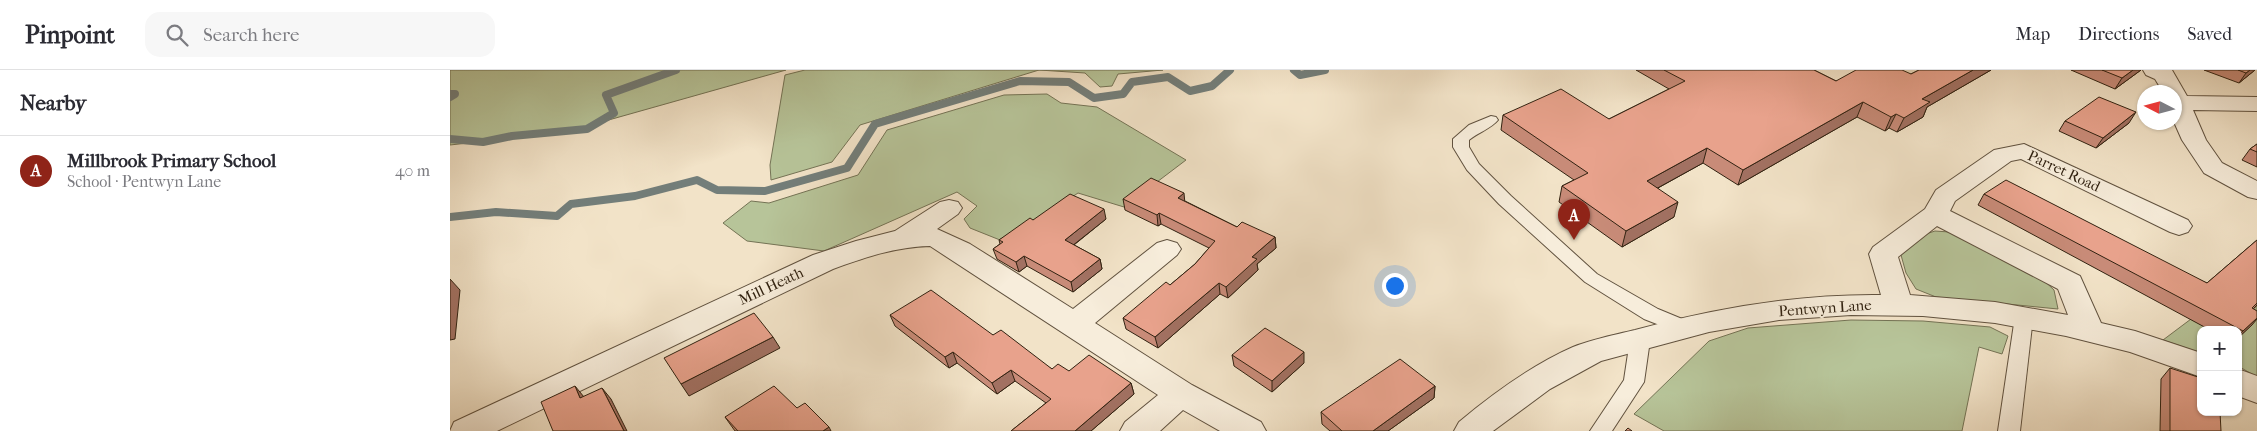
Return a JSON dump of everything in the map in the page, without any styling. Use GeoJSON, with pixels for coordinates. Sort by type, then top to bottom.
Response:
{"type":"FeatureCollection","features":[{"type":"Feature","properties":{"kind":"street"},"geometry":{"type":"LineString","coordinates":[[2154,70],[2164,75],[2170,85]]}},
{"type":"Feature","properties":{"kind":"street"},"geometry":{"type":"LineString","coordinates":[[2182,97],[2257,104]]}},
{"type":"Feature","properties":{"kind":"street"},"geometry":{"type":"LineString","coordinates":[[2182,111],[2194,140],[2213,168],[2257,191]]}},
{"type":"Feature","properties":{"kind":"street","name":"Parret Road"},"geometry":{"type":"LineString","coordinates":[[1898,304],[1883,254],[1935,214],[1945,196],[2003,155],[2024,151],[2179,226]]}},
{"type":"Feature","properties":{"kind":"street"},"geometry":{"type":"LineString","coordinates":[[904,238],[949,208]]}},
{"type":"Feature","properties":{"kind":"street"},"geometry":{"type":"LineString","coordinates":[[1935,214],[2070,284],[2090,329]]}},
{"type":"Feature","properties":{"kind":"street","name":"Mill Heath"},"geometry":{"type":"LineString","coordinates":[[466,431],[823,262],[866,247],[904,238],[935,237],[1075,324],[1181,394],[1249,431]]}},
{"type":"Feature","properties":{"kind":"street"},"geometry":{"type":"LineString","coordinates":[[1075,324],[1167,249]]}},
{"type":"Feature","properties":{"kind":"street","name":"Pentwyn Lane"},"geometry":{"type":"LineString","coordinates":[[1471,431],[1501,405],[1584,356],[1680,326],[1792,308],[1898,304],[2024,317],[2090,329],[2158,348],[2197,363]]}},
{"type":"Feature","properties":{"kind":"street"},"geometry":{"type":"LineString","coordinates":[[2242,383],[2257,391]]}},
{"type":"Feature","properties":{"kind":"street"},"geometry":{"type":"LineString","coordinates":[[1137,431],[1181,394]]}},
{"type":"Feature","properties":{"kind":"lane"},"geometry":{"type":"LineString","coordinates":[[1491,120],[1474,128],[1461,139],[1461,147],[1473,167],[1505,200],[1590,278],[1651,314],[1680,326]]}},
{"type":"Feature","properties":{"kind":"lane"},"geometry":{"type":"LineString","coordinates":[[2009,431],[2024,317]]}},
{"type":"Feature","properties":{"kind":"lane"},"geometry":{"type":"LineString","coordinates":[[1601,431],[1634,382],[1640,340]]}},
{"type":"Feature","properties":{"kind":"green space"},"geometry":{"type":"Polygon","coordinates":[[[450,70],[786,70],[566,132],[450,145],[450,70]]]}},
{"type":"Feature","properties":{"kind":"green space"},"geometry":{"type":"Polygon","coordinates":[[[805,70],[1039,70],[860,125],[832,162],[771,180],[770,165],[785,75],[805,70]]]}},
{"type":"Feature","properties":{"kind":"green space"},"geometry":{"type":"Polygon","coordinates":[[[1039,70],[1163,70],[1118,74],[1112,86],[1100,87],[1085,73],[1039,70]]]}},
{"type":"Feature","properties":{"kind":"green space"},"geometry":{"type":"Polygon","coordinates":[[[1047,94],[1061,103],[1097,107],[1186,160],[1124,207],[1078,193],[1005,242],[970,228],[964,219],[977,206],[957,192],[824,251],[747,241],[723,223],[751,201],[769,203],[858,175],[887,130],[1004,95],[1047,94]]]}},
{"type":"Feature","properties":{"kind":"green space"},"geometry":{"type":"Polygon","coordinates":[[[1935,231],[1949,232],[2037,274],[2054,290],[2058,309],[1936,297],[1916,289],[1906,273],[1901,255],[1923,235],[1935,231]]]}},
{"type":"Feature","properties":{"kind":"green space"},"geometry":{"type":"Polygon","coordinates":[[[2257,306],[2257,377],[2242,368],[2242,334],[2252,325],[2242,319],[2257,306]]]}},
{"type":"Feature","properties":{"kind":"green space"},"geometry":{"type":"Polygon","coordinates":[[[2191,319],[2204,326],[2197,326],[2197,352],[2163,340],[2191,319]]]}},
{"type":"Feature","properties":{"kind":"green space"},"geometry":{"type":"Polygon","coordinates":[[[1851,320],[1923,321],[1990,327],[2008,336],[2002,354],[1979,347],[1962,431],[1664,431],[1634,414],[1709,341],[1748,328],[1851,320]]]}},
{"type":"Feature","properties":{"kind":"building"},"geometry":{"type":"Polygon","coordinates":[[[1664,70],[1814,70],[1836,81],[1856,70],[1902,70],[1911,74],[1919,70],[1973,70],[1922,99],[1930,102],[1904,118],[1896,114],[1891,117],[1863,102],[1743,170],[1707,148],[1647,181],[1678,202],[1626,231],[1562,186],[1588,173],[1503,115],[1561,89],[1609,119],[1685,81],[1664,70]]]}},
{"type":"Feature","properties":{"kind":"building"},"geometry":{"type":"Polygon","coordinates":[[[2102,70],[2133,70],[2122,78],[2102,70]]]}},
{"type":"Feature","properties":{"kind":"building"},"geometry":{"type":"Polygon","coordinates":[[[2238,70],[2250,70],[2246,73],[2238,70]]]}},
{"type":"Feature","properties":{"kind":"building"},"geometry":{"type":"Polygon","coordinates":[[[2099,97],[2136,112],[2103,138],[2065,121],[2099,97]]]}},
{"type":"Feature","properties":{"kind":"building"},"geometry":{"type":"Polygon","coordinates":[[[2257,144],[2257,152],[2250,149],[2257,144]]]}},
{"type":"Feature","properties":{"kind":"building"},"geometry":{"type":"Polygon","coordinates":[[[1151,178],[1184,193],[1178,198],[1237,227],[1242,222],[1275,237],[1252,257],[1257,259],[1226,287],[1219,283],[1155,337],[1123,318],[1166,282],[1170,285],[1195,264],[1215,241],[1159,213],[1157,215],[1123,199],[1151,178]]]}},
{"type":"Feature","properties":{"kind":"building"},"geometry":{"type":"Polygon","coordinates":[[[2006,180],[2207,283],[2257,240],[2257,303],[2252,308],[2257,311],[2257,318],[2243,331],[2242,326],[2234,326],[1984,194],[2006,180]]]}},
{"type":"Feature","properties":{"kind":"building"},"geometry":{"type":"Polygon","coordinates":[[[1070,194],[1104,209],[1065,240],[1100,259],[1071,282],[1024,256],[1016,262],[993,249],[1003,242],[999,240],[1030,218],[1033,220],[1070,194]]]}},
{"type":"Feature","properties":{"kind":"building"},"geometry":{"type":"Polygon","coordinates":[[[931,290],[993,335],[1001,330],[1052,369],[1058,364],[1069,371],[1089,355],[1131,383],[1075,431],[1011,431],[1051,399],[1011,370],[992,383],[953,352],[945,357],[890,315],[931,290]]]}},
{"type":"Feature","properties":{"kind":"building"},"geometry":{"type":"Polygon","coordinates":[[[754,313],[773,337],[681,384],[664,358],[754,313]]]}},
{"type":"Feature","properties":{"kind":"building"},"geometry":{"type":"Polygon","coordinates":[[[1265,328],[1304,352],[1272,381],[1232,355],[1265,328]]]}},
{"type":"Feature","properties":{"kind":"building"},"geometry":{"type":"Polygon","coordinates":[[[1400,359],[1435,386],[1373,431],[1342,431],[1321,412],[1400,359]]]}},
{"type":"Feature","properties":{"kind":"building"},"geometry":{"type":"Polygon","coordinates":[[[2170,368],[2197,377],[2197,416],[2220,416],[2221,431],[2170,431],[2170,368]]]}},
{"type":"Feature","properties":{"kind":"building"},"geometry":{"type":"Polygon","coordinates":[[[575,386],[580,398],[602,388],[624,431],[553,431],[541,402],[575,386]]]}},
{"type":"Feature","properties":{"kind":"building"},"geometry":{"type":"Polygon","coordinates":[[[774,386],[797,408],[805,403],[829,427],[823,431],[738,431],[725,417],[774,386]]]}},
{"type":"Feature","properties":{"kind":"waterway"},"geometry":{"type":"LineString","coordinates":[[450,139],[483,142],[512,136],[587,129],[614,113],[606,95],[676,70]]}},
{"type":"Feature","properties":{"kind":"waterway"},"geometry":{"type":"LineString","coordinates":[[450,217],[496,212],[557,216],[571,204],[635,196],[697,180],[717,190],[765,191],[847,168],[875,124],[1020,81],[1069,82],[1094,98],[1123,94],[1132,82],[1168,77],[1190,91],[1212,86],[1230,70]]}},
{"type":"Feature","properties":{"kind":"waterway"},"geometry":{"type":"LineString","coordinates":[[1294,70],[1300,75],[1325,70]]}},
{"type":"Feature","properties":{"kind":"waterway"},"geometry":{"type":"LineString","coordinates":[[450,94],[455,94],[450,97]]}},
{"type":"Feature","properties":{"kind":"place","name":"Millbrook Primary School"},"geometry":{"type":"Point","coordinates":[1574,240]}}]}
